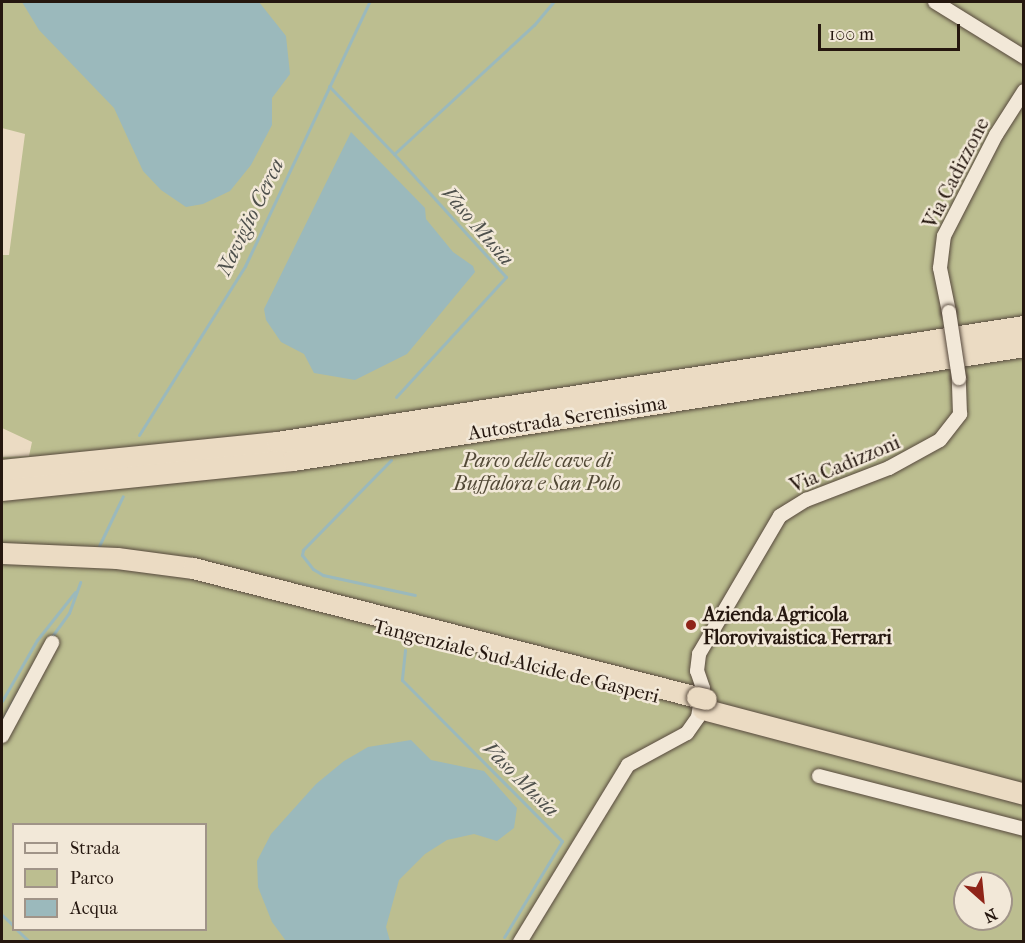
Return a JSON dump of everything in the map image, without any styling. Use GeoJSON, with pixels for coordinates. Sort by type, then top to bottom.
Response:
{"type":"FeatureCollection","features":[{"type":"Feature","properties":{"kind":"highway"},"geometry":{"type":"LineString","coordinates":[[1000,340],[1023,321]]}},
{"type":"Feature","properties":{"kind":"highway","name":"Autostrada Serenissima"},"geometry":{"type":"LineString","coordinates":[[2,490],[293,460],[1000,340],[1023,326]]}},
{"type":"Feature","properties":{"kind":"highway"},"geometry":{"type":"LineString","coordinates":[[1000,340],[1023,347]]}},
{"type":"Feature","properties":{"kind":"highway","name":"Autostrada Serenissima"},"geometry":{"type":"LineString","coordinates":[[2,470],[277,442],[1000,340]]}},
{"type":"Feature","properties":{"kind":"highway","name":"Tangenziale Sud Alcide de Gasperi"},"geometry":{"type":"LineString","coordinates":[[2,553],[117,558],[203,570],[700,703],[1023,794]]}},
{"type":"Feature","properties":{"kind":"highway","name":"Tangenziale Sud Alcide de Gasperi"},"geometry":{"type":"LineString","coordinates":[[2,564],[87,567],[193,580],[1023,782]]}},
{"type":"Feature","properties":{"kind":"street"},"geometry":{"type":"LineString","coordinates":[[935,2],[1023,57]]}},
{"type":"Feature","properties":{"kind":"street","name":"Via Cadizzone"},"geometry":{"type":"LineString","coordinates":[[959,378],[940,268],[944,236],[1023,91]]}},
{"type":"Feature","properties":{"kind":"street","name":"Via Cadizzoni"},"geometry":{"type":"LineString","coordinates":[[520,942],[628,765],[677,740],[693,724],[703,688],[697,671],[699,654],[780,516],[806,500],[890,468],[940,440],[960,414],[959,378]]}},
{"type":"Feature","properties":{"kind":"street"},"geometry":{"type":"LineString","coordinates":[[2,736],[52,643]]}},
{"type":"Feature","properties":{"kind":"street"},"geometry":{"type":"LineString","coordinates":[[819,776],[1023,829]]}},
{"type":"Feature","properties":{"kind":"green space","name":"Parco delle cave di Buffalora e San Polo"},"geometry":{"type":"Polygon","coordinates":[[[2,2],[1023,2],[1023,941],[2,941],[2,457],[29,456],[32,442],[2,428],[2,255],[9,255],[25,134],[2,128],[2,2]]]}},
{"type":"Feature","properties":{"kind":"water"},"geometry":{"type":"Polygon","coordinates":[[[22,2],[259,2],[286,36],[290,74],[272,98],[272,125],[251,165],[230,191],[203,204],[186,207],[161,190],[143,171],[114,108],[39,30],[22,2]]]}},
{"type":"Feature","properties":{"kind":"water"},"geometry":{"type":"Polygon","coordinates":[[[351,132],[425,208],[426,219],[453,252],[473,266],[475,272],[407,354],[355,380],[314,373],[304,354],[281,342],[266,320],[264,309],[351,132]]]}},
{"type":"Feature","properties":{"kind":"water"},"geometry":{"type":"Polygon","coordinates":[[[411,740],[431,760],[484,771],[517,808],[514,828],[497,841],[474,834],[447,840],[425,854],[399,880],[386,927],[390,941],[286,941],[272,922],[258,887],[257,861],[271,834],[316,784],[344,761],[368,747],[411,740]]]}},
{"type":"Feature","properties":{"kind":"waterway","name":"Naviglio Cerca"},"geometry":{"type":"LineString","coordinates":[[139,435],[245,266],[369,2]]}},
{"type":"Feature","properties":{"kind":"waterway","name":"Vaso Musia"},"geometry":{"type":"LineString","coordinates":[[396,397],[506,277],[394,154],[534,25],[553,2]]}},
{"type":"Feature","properties":{"kind":"waterway","name":"Vaso Musia"},"geometry":{"type":"LineString","coordinates":[[329,86],[394,154]]}},
{"type":"Feature","properties":{"kind":"waterway","name":"Vaso Musia"},"geometry":{"type":"LineString","coordinates":[[391,460],[303,550],[302,555],[313,569],[323,575],[415,595]]}},
{"type":"Feature","properties":{"kind":"waterway","name":"Naviglio Cerca"},"geometry":{"type":"LineString","coordinates":[[99,546],[123,496]]}},
{"type":"Feature","properties":{"kind":"waterway","name":"Naviglio Cerca"},"geometry":{"type":"LineString","coordinates":[[50,639],[69,613],[80,582]]}},
{"type":"Feature","properties":{"kind":"waterway"},"geometry":{"type":"LineString","coordinates":[[2,701],[37,640],[75,592]]}},
{"type":"Feature","properties":{"kind":"waterway","name":"Vaso Musia"},"geometry":{"type":"LineString","coordinates":[[405,650],[402,680],[562,841],[504,937]]}},
{"type":"Feature","properties":{"kind":"waterway","name":"Naviglio Cerca"},"geometry":{"type":"LineString","coordinates":[[2,721],[33,665]]}},
{"type":"Feature","properties":{"kind":"waterway"},"geometry":{"type":"LineString","coordinates":[[2,915],[12,924]]}},
{"type":"Feature","properties":{"kind":"waterway"},"geometry":{"type":"LineString","coordinates":[[18,931],[30,942]]}},
{"type":"Feature","properties":{"kind":"place","name":"Azienda Agricola Florovivaistica Ferrari"},"geometry":{"type":"Point","coordinates":[691,625]}}]}
